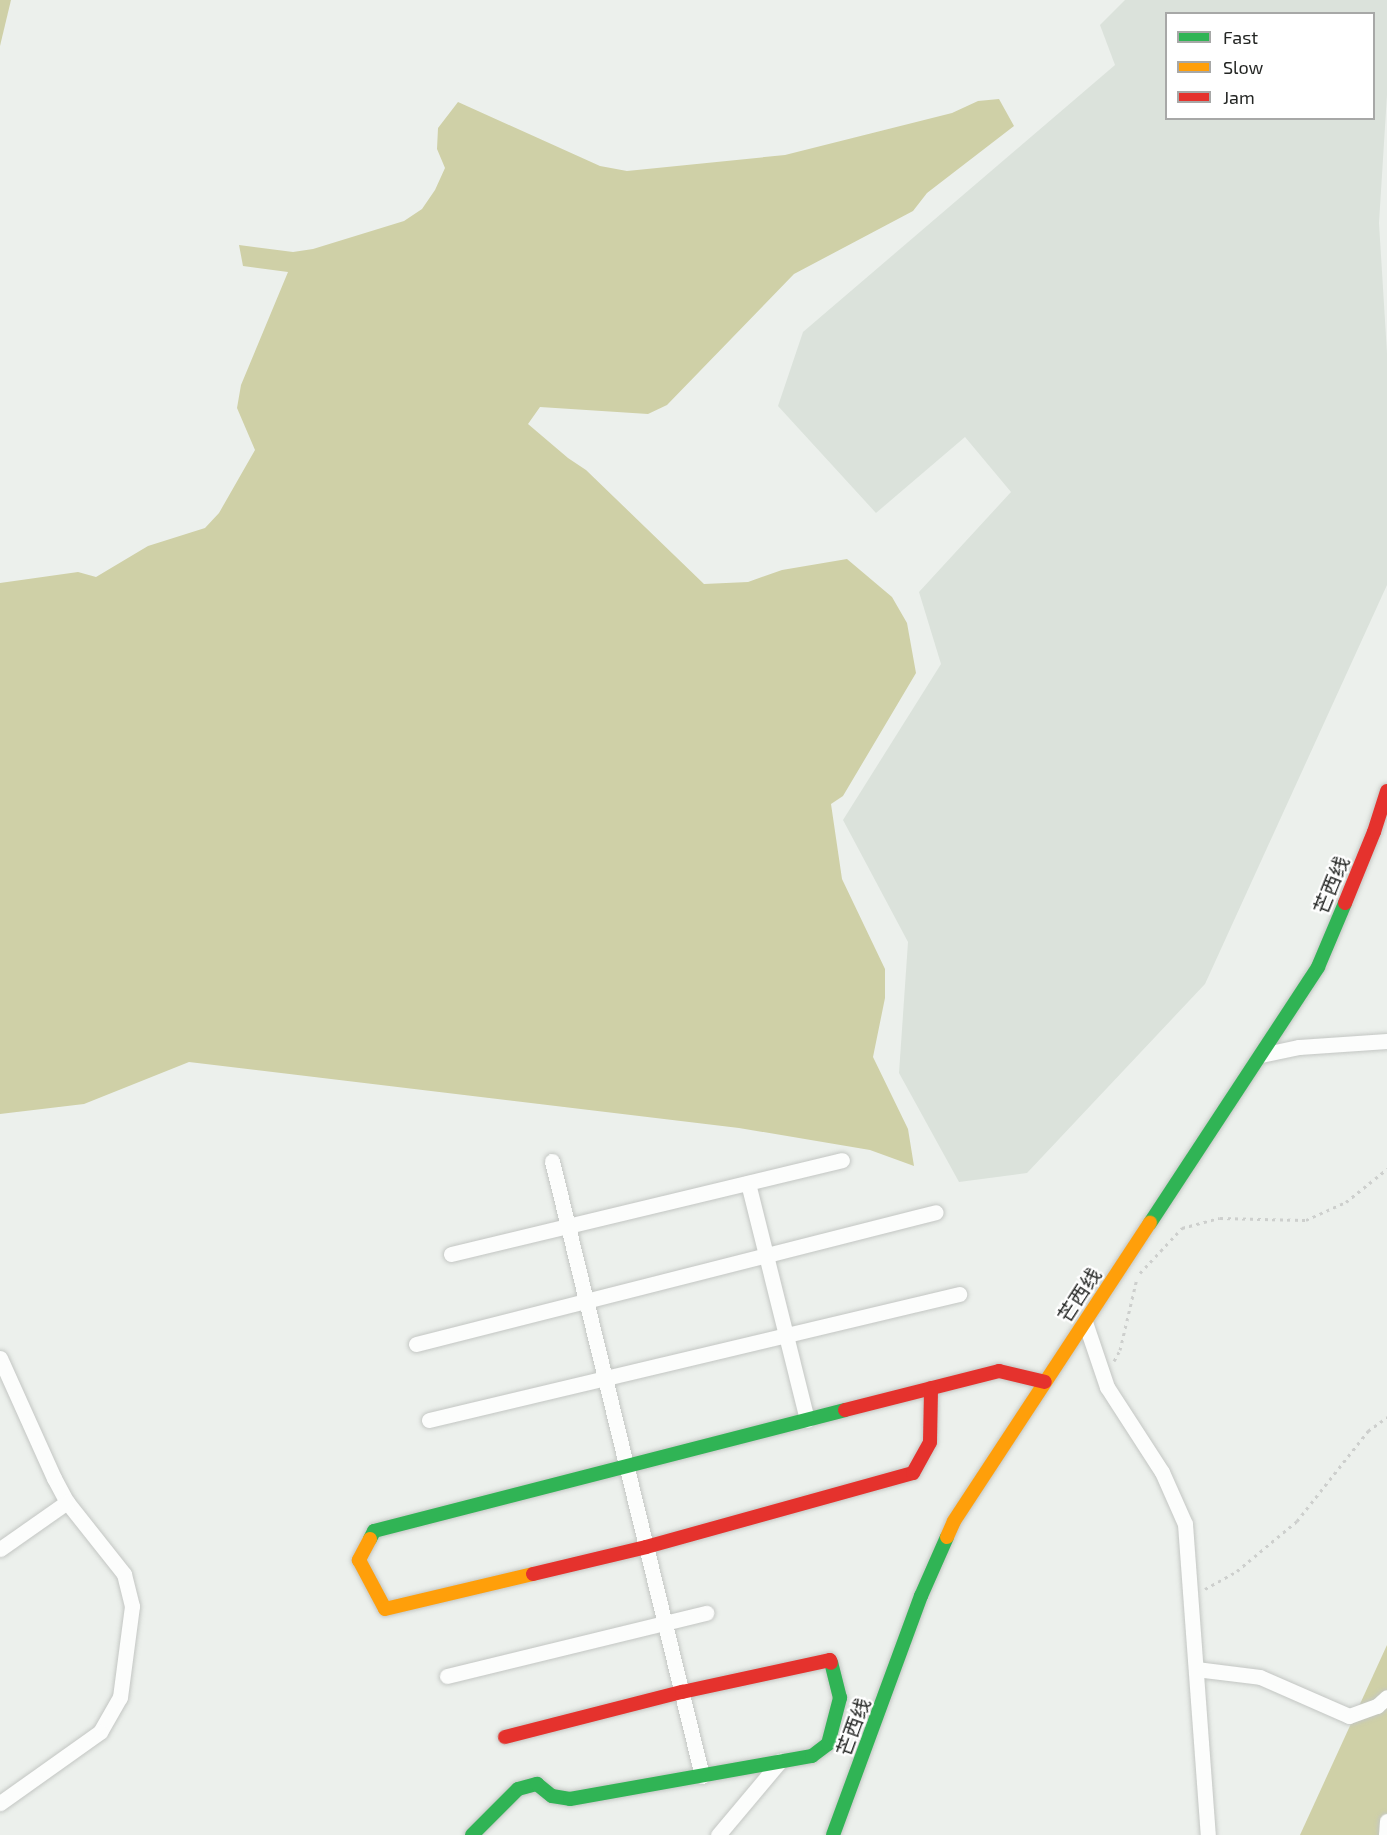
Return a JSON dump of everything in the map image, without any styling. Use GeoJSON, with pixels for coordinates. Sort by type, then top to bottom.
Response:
{"type":"FeatureCollection","features":[{"type":"Feature","properties":{"kind":"street","name":"芒西线"},"geometry":{"type":"LineString","coordinates":[[833,1835],[921,1596],[954,1521],[1318,967],[1374,832],[1387,791]]}},
{"type":"Feature","properties":{"kind":"street"},"geometry":{"type":"LineString","coordinates":[[1261,1055],[1299,1047],[1387,1041]]}},
{"type":"Feature","properties":{"kind":"street"},"geometry":{"type":"LineString","coordinates":[[451,1254],[842,1160]]}},
{"type":"Feature","properties":{"kind":"street"},"geometry":{"type":"LineString","coordinates":[[552,1161],[702,1776]]}},
{"type":"Feature","properties":{"kind":"street"},"geometry":{"type":"LineString","coordinates":[[748,1183],[807,1420]]}},
{"type":"Feature","properties":{"kind":"street"},"geometry":{"type":"LineString","coordinates":[[416,1344],[936,1212]]}},
{"type":"Feature","properties":{"kind":"street"},"geometry":{"type":"LineString","coordinates":[[429,1420],[959,1294]]}},
{"type":"Feature","properties":{"kind":"street"},"geometry":{"type":"LineString","coordinates":[[1085,1322],[1107,1388],[1162,1472],[1185,1524],[1208,1835]]}},
{"type":"Feature","properties":{"kind":"street"},"geometry":{"type":"LineString","coordinates":[[0,1358],[54,1478],[67,1502],[124,1574],[132,1606],[120,1696],[100,1732],[0,1803]]}},
{"type":"Feature","properties":{"kind":"street"},"geometry":{"type":"LineString","coordinates":[[930,1389],[930,1442],[913,1473],[646,1547],[385,1609],[359,1560],[374,1531],[999,1371],[1046,1382]]}},
{"type":"Feature","properties":{"kind":"street"},"geometry":{"type":"LineString","coordinates":[[0,1549],[67,1502]]}},
{"type":"Feature","properties":{"kind":"street"},"geometry":{"type":"LineString","coordinates":[[447,1676],[706,1613]]}},
{"type":"Feature","properties":{"kind":"street"},"geometry":{"type":"LineString","coordinates":[[472,1835],[518,1789],[537,1784],[552,1796],[570,1799],[812,1756],[828,1744],[840,1698],[830,1660],[682,1692],[505,1737]]}},
{"type":"Feature","properties":{"kind":"street"},"geometry":{"type":"LineString","coordinates":[[1196,1670],[1260,1677],[1349,1716],[1377,1706],[1387,1697]]}},
{"type":"Feature","properties":{"kind":"street"},"geometry":{"type":"LineString","coordinates":[[718,1835],[780,1761]]}},
{"type":"Feature","properties":{"kind":"street"},"geometry":{"type":"LineString","coordinates":[[1386,1835],[1387,1821]]}},
{"type":"Feature","properties":{"kind":"path"},"geometry":{"type":"LineString","coordinates":[[1104,1378],[1120,1350],[1137,1276],[1182,1228],[1220,1218],[1306,1220],[1346,1202],[1387,1169]]}},
{"type":"Feature","properties":{"kind":"path"},"geometry":{"type":"LineString","coordinates":[[1191,1598],[1237,1570],[1297,1521],[1368,1431],[1387,1416]]}},
{"type":"Feature","properties":{"kind":"shaded area"},"geometry":{"type":"Polygon","coordinates":[[[1125,0],[1387,0],[1387,95],[1379,223],[1387,353],[1387,585],[1205,984],[1027,1173],[959,1182],[899,1073],[908,942],[843,820],[941,664],[919,592],[1011,492],[965,437],[876,513],[778,406],[803,332],[1115,65],[1100,25],[1125,0]]]}},
{"type":"Feature","properties":{"kind":"green space"},"geometry":{"type":"Polygon","coordinates":[[[0,0],[11,0],[0,46],[0,0]]]}},
{"type":"Feature","properties":{"kind":"green space"},"geometry":{"type":"Polygon","coordinates":[[[999,99],[1014,126],[927,193],[913,211],[794,274],[667,405],[648,414],[540,407],[528,424],[586,470],[704,584],[748,582],[782,570],[847,559],[892,597],[907,623],[916,673],[843,796],[831,804],[842,879],[885,969],[885,998],[873,1057],[908,1129],[914,1166],[870,1150],[739,1128],[189,1062],[84,1104],[0,1114],[0,583],[78,572],[96,577],[148,546],[205,528],[219,513],[255,450],[237,408],[241,385],[288,272],[243,266],[239,245],[293,252],[313,249],[404,221],[422,209],[435,190],[445,168],[437,149],[438,128],[458,102],[600,166],[627,171],[785,155],[952,113],[978,101],[999,99]]]}},
{"type":"Feature","properties":{"kind":"green space"},"geometry":{"type":"Polygon","coordinates":[[[1387,1645],[1387,1835],[1300,1835],[1387,1645]]]}},
{"type":"Feature","properties":{"kind":"traffic: fast"},"geometry":{"type":"LineString","coordinates":[[1150,1223],[1318,967],[1345,903]]}},
{"type":"Feature","properties":{"kind":"traffic: fast"},"geometry":{"type":"LineString","coordinates":[[370,1539],[374,1531],[845,1410]]}},
{"type":"Feature","properties":{"kind":"traffic: fast"},"geometry":{"type":"LineString","coordinates":[[833,1835],[921,1596],[947,1537]]}},
{"type":"Feature","properties":{"kind":"traffic: fast"},"geometry":{"type":"LineString","coordinates":[[472,1835],[518,1789],[537,1784],[552,1796],[570,1799],[812,1756],[828,1744],[840,1698],[831,1663]]}},
{"type":"Feature","properties":{"kind":"traffic: slow"},"geometry":{"type":"LineString","coordinates":[[947,1537],[954,1521],[1150,1223]]}},
{"type":"Feature","properties":{"kind":"traffic: slow"},"geometry":{"type":"LineString","coordinates":[[370,1539],[359,1560],[385,1609],[533,1574]]}},
{"type":"Feature","properties":{"kind":"traffic: jam"},"geometry":{"type":"LineString","coordinates":[[1345,903],[1374,832],[1387,791]]}},
{"type":"Feature","properties":{"kind":"traffic: jam"},"geometry":{"type":"LineString","coordinates":[[845,1410],[999,1371],[1045,1382]]}},
{"type":"Feature","properties":{"kind":"traffic: jam"},"geometry":{"type":"LineString","coordinates":[[533,1574],[646,1547],[913,1473],[930,1442],[931,1388]]}},
{"type":"Feature","properties":{"kind":"traffic: jam"},"geometry":{"type":"LineString","coordinates":[[505,1737],[682,1692],[830,1660],[831,1663]]}}]}
